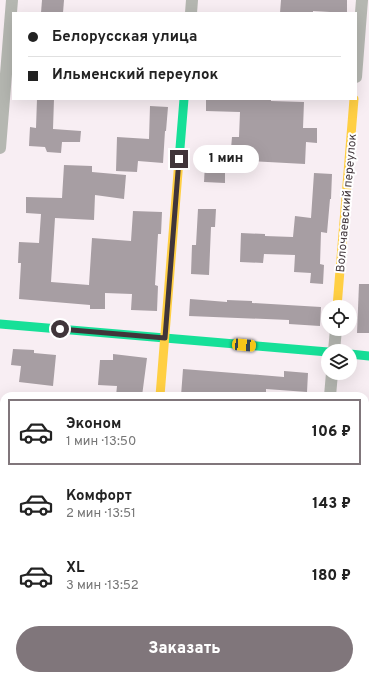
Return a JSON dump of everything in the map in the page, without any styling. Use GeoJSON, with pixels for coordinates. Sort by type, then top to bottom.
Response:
{"type":"FeatureCollection","features":[{"type":"Feature","properties":{"kind":"street"},"geometry":{"type":"LineString","coordinates":[[0,148],[5,20],[12,0]]}},
{"type":"Feature","properties":{"kind":"street"},"geometry":{"type":"LineString","coordinates":[[191,12],[192,0]]}},
{"type":"Feature","properties":{"kind":"street"},"geometry":{"type":"LineString","coordinates":[[357,64],[362,0]]}},
{"type":"Feature","properties":{"kind":"street"},"geometry":{"type":"LineString","coordinates":[[160,392],[184,100]]}},
{"type":"Feature","properties":{"kind":"street","name":"Волочаевский переулок"},"geometry":{"type":"LineString","coordinates":[[339,300],[354,100]]}},
{"type":"Feature","properties":{"kind":"street"},"geometry":{"type":"LineString","coordinates":[[0,324],[321,351]]}},
{"type":"Feature","properties":{"kind":"street"},"geometry":{"type":"LineString","coordinates":[[357,355],[369,356]]}},
{"type":"Feature","properties":{"kind":"street"},"geometry":{"type":"LineString","coordinates":[[330,392],[331,380]]}},
{"type":"Feature","properties":{"kind":"building"},"geometry":{"type":"Polygon","coordinates":[[[42,0],[64,0],[63,12],[41,12],[42,0]]]}},
{"type":"Feature","properties":{"kind":"building"},"geometry":{"type":"Polygon","coordinates":[[[281,0],[347,0],[347,12],[280,12],[281,0]]]}},
{"type":"Feature","properties":{"kind":"building"},"geometry":{"type":"Polygon","coordinates":[[[37,100],[54,100],[53,129],[81,131],[80,142],[62,142],[61,153],[47,152],[45,147],[29,146],[30,127],[36,128],[37,100]]]}},
{"type":"Feature","properties":{"kind":"building"},"geometry":{"type":"Polygon","coordinates":[[[206,100],[271,100],[304,102],[303,128],[317,128],[317,143],[306,142],[305,164],[230,160],[232,137],[239,137],[240,112],[206,111],[206,100]]]}},
{"type":"Feature","properties":{"kind":"building"},"geometry":{"type":"Polygon","coordinates":[[[150,106],[168,107],[163,163],[138,161],[137,172],[116,171],[117,137],[149,139],[150,106]]]}},
{"type":"Feature","properties":{"kind":"building"},"geometry":{"type":"Polygon","coordinates":[[[205,164],[225,165],[225,183],[204,182],[205,164]]]}},
{"type":"Feature","properties":{"kind":"building"},"geometry":{"type":"Polygon","coordinates":[[[64,165],[92,166],[92,172],[126,175],[124,199],[95,195],[94,220],[55,218],[51,282],[89,285],[92,238],[131,241],[133,211],[162,212],[161,234],[158,234],[155,285],[158,286],[157,311],[131,310],[132,294],[105,293],[105,309],[90,309],[90,305],[19,299],[21,263],[18,263],[19,242],[39,243],[41,214],[26,213],[26,197],[62,198],[64,165]]]}},
{"type":"Feature","properties":{"kind":"building"},"geometry":{"type":"Polygon","coordinates":[[[314,173],[332,174],[327,233],[321,232],[320,264],[324,265],[323,284],[310,283],[311,273],[294,272],[295,255],[264,254],[263,263],[240,262],[241,233],[293,237],[295,216],[311,218],[314,173]]]}},
{"type":"Feature","properties":{"kind":"building"},"geometry":{"type":"Polygon","coordinates":[[[198,209],[216,209],[215,227],[211,227],[209,275],[191,274],[192,245],[196,245],[198,209]]]}},
{"type":"Feature","properties":{"kind":"building"},"geometry":{"type":"Polygon","coordinates":[[[359,284],[369,284],[369,333],[357,333],[359,284]]]}},
{"type":"Feature","properties":{"kind":"building"},"geometry":{"type":"Polygon","coordinates":[[[190,299],[227,302],[227,300],[252,301],[252,303],[321,307],[320,326],[289,324],[289,320],[189,316],[190,299]]]}},
{"type":"Feature","properties":{"kind":"building"},"geometry":{"type":"Polygon","coordinates":[[[13,349],[34,350],[34,353],[56,355],[53,386],[19,382],[21,366],[11,365],[13,349]]]}},
{"type":"Feature","properties":{"kind":"building"},"geometry":{"type":"Polygon","coordinates":[[[113,354],[147,358],[143,392],[116,392],[117,386],[98,385],[100,360],[113,360],[113,354]]]}},
{"type":"Feature","properties":{"kind":"building"},"geometry":{"type":"Polygon","coordinates":[[[183,369],[284,377],[284,371],[308,373],[307,392],[266,389],[266,392],[181,392],[183,369]]]}},
{"type":"Feature","properties":{"kind":"traffic: fast"},"geometry":{"type":"LineString","coordinates":[[179,160],[184,100]]}},
{"type":"Feature","properties":{"kind":"traffic: fast"},"geometry":{"type":"LineString","coordinates":[[0,324],[321,351]]}},
{"type":"Feature","properties":{"kind":"traffic: fast"},"geometry":{"type":"LineString","coordinates":[[357,355],[369,356]]}},
{"type":"Feature","properties":{"kind":"traffic: slow"},"geometry":{"type":"LineString","coordinates":[[338,300],[354,100]]}},
{"type":"Feature","properties":{"kind":"traffic: slow"},"geometry":{"type":"LineString","coordinates":[[160,392],[179,160]]}},
{"type":"Feature","properties":{"kind":"route"},"geometry":{"type":"LineString","coordinates":[[60,329],[165,338],[179,159]]}}]}
